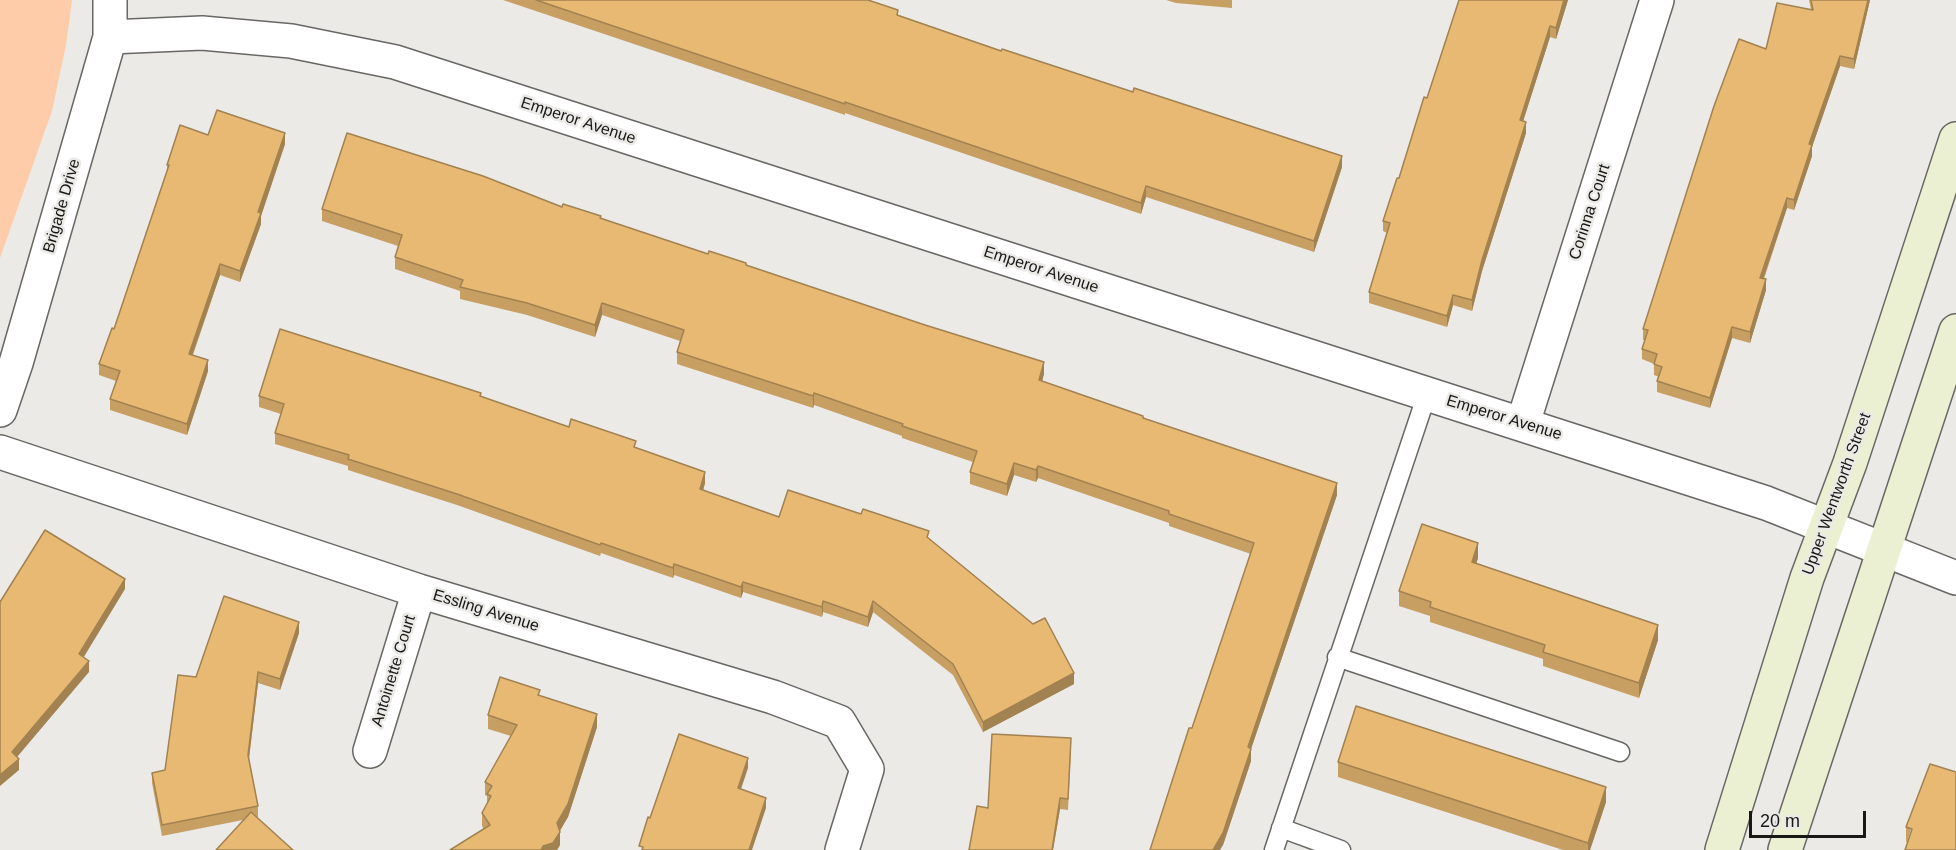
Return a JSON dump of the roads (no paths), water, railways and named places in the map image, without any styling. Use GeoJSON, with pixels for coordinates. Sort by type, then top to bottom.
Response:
{"type":"FeatureCollection","features":[{"type":"Feature","properties":{"kind":"main road","name":"Upper Wentworth Street"},"geometry":{"type":"LineString","coordinates":[[1722,850],[1807,578],[1850,463],[1956,139]]}},
{"type":"Feature","properties":{"kind":"main road"},"geometry":{"type":"LineString","coordinates":[[1785,850],[1956,331]]}},
{"type":"Feature","properties":{"kind":"street","name":"Brigade Drive"},"geometry":{"type":"LineString","coordinates":[[0,410],[16,363],[110,37],[110,0]]}},
{"type":"Feature","properties":{"kind":"street","name":"Corinna Court"},"geometry":{"type":"LineString","coordinates":[[1523,423],[1657,0]]}},
{"type":"Feature","properties":{"kind":"street","name":"Emperor Avenue"},"geometry":{"type":"LineString","coordinates":[[110,37],[202,33],[291,41],[395,62],[1766,502],[1956,578]]}},
{"type":"Feature","properties":{"kind":"street","name":"Essling Avenue"},"geometry":{"type":"LineString","coordinates":[[0,452],[419,591],[773,697],[839,722],[867,769],[842,850]]}},
{"type":"Feature","properties":{"kind":"street","name":"Antoinette Court"},"geometry":{"type":"LineString","coordinates":[[369,751],[419,591]]}},
{"type":"Feature","properties":{"kind":"lane"},"geometry":{"type":"LineString","coordinates":[[1274,850],[1427,394]]}},
{"type":"Feature","properties":{"kind":"lane"},"geometry":{"type":"LineString","coordinates":[[1337,657],[1620,752]]}},
{"type":"Feature","properties":{"kind":"lane"},"geometry":{"type":"LineString","coordinates":[[1281,828],[1341,850]]}}]}
